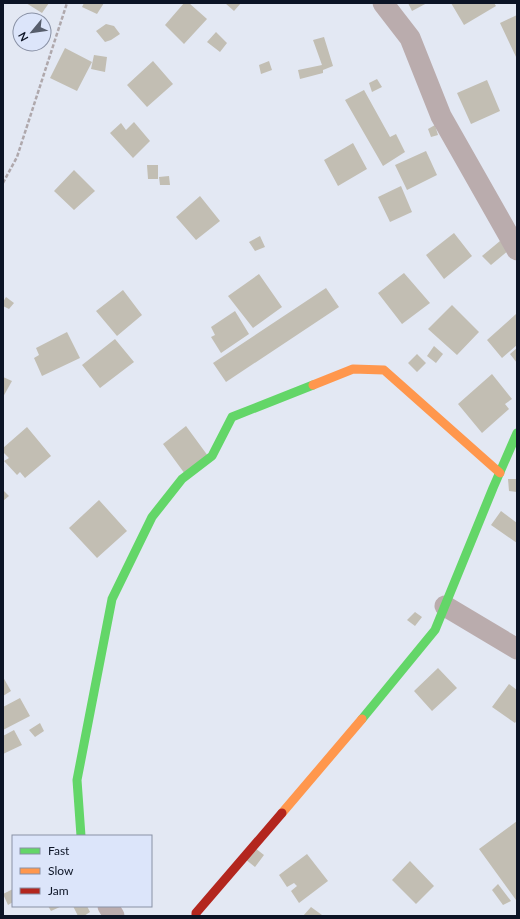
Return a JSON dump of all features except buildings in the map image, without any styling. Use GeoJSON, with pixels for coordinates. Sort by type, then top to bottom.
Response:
{"type":"FeatureCollection","features":[{"type":"Feature","properties":{"kind":"street"},"geometry":{"type":"LineString","coordinates":[[383,3],[410,38],[441,116],[517,250]]}},
{"type":"Feature","properties":{"kind":"street"},"geometry":{"type":"LineString","coordinates":[[81,835],[77,780],[112,599],[152,517],[182,479],[212,456],[232,417],[353,369],[384,370],[508,466]]}},
{"type":"Feature","properties":{"kind":"street"},"geometry":{"type":"LineString","coordinates":[[196,916],[196,913],[201,907],[341,745],[435,630],[492,488],[508,466],[517,433]]}},
{"type":"Feature","properties":{"kind":"street"},"geometry":{"type":"LineString","coordinates":[[445,606],[517,650]]}},
{"type":"Feature","properties":{"kind":"street"},"geometry":{"type":"LineString","coordinates":[[109,907],[114,916]]}},
{"type":"Feature","properties":{"kind":"path"},"geometry":{"type":"LineString","coordinates":[[3,183],[17,157],[67,3]]}},
{"type":"Feature","properties":{"kind":"traffic: fast"},"geometry":{"type":"LineString","coordinates":[[81,835],[77,780],[112,599],[152,517],[182,479],[212,456],[232,417],[313,385]]}},
{"type":"Feature","properties":{"kind":"traffic: fast"},"geometry":{"type":"LineString","coordinates":[[362,719],[435,630],[517,433]]}},
{"type":"Feature","properties":{"kind":"traffic: slow"},"geometry":{"type":"LineString","coordinates":[[313,385],[353,369],[384,370],[500,473]]}},
{"type":"Feature","properties":{"kind":"traffic: slow"},"geometry":{"type":"LineString","coordinates":[[282,813],[362,719]]}},
{"type":"Feature","properties":{"kind":"traffic: jam"},"geometry":{"type":"LineString","coordinates":[[196,916],[196,913],[282,813]]}}]}
